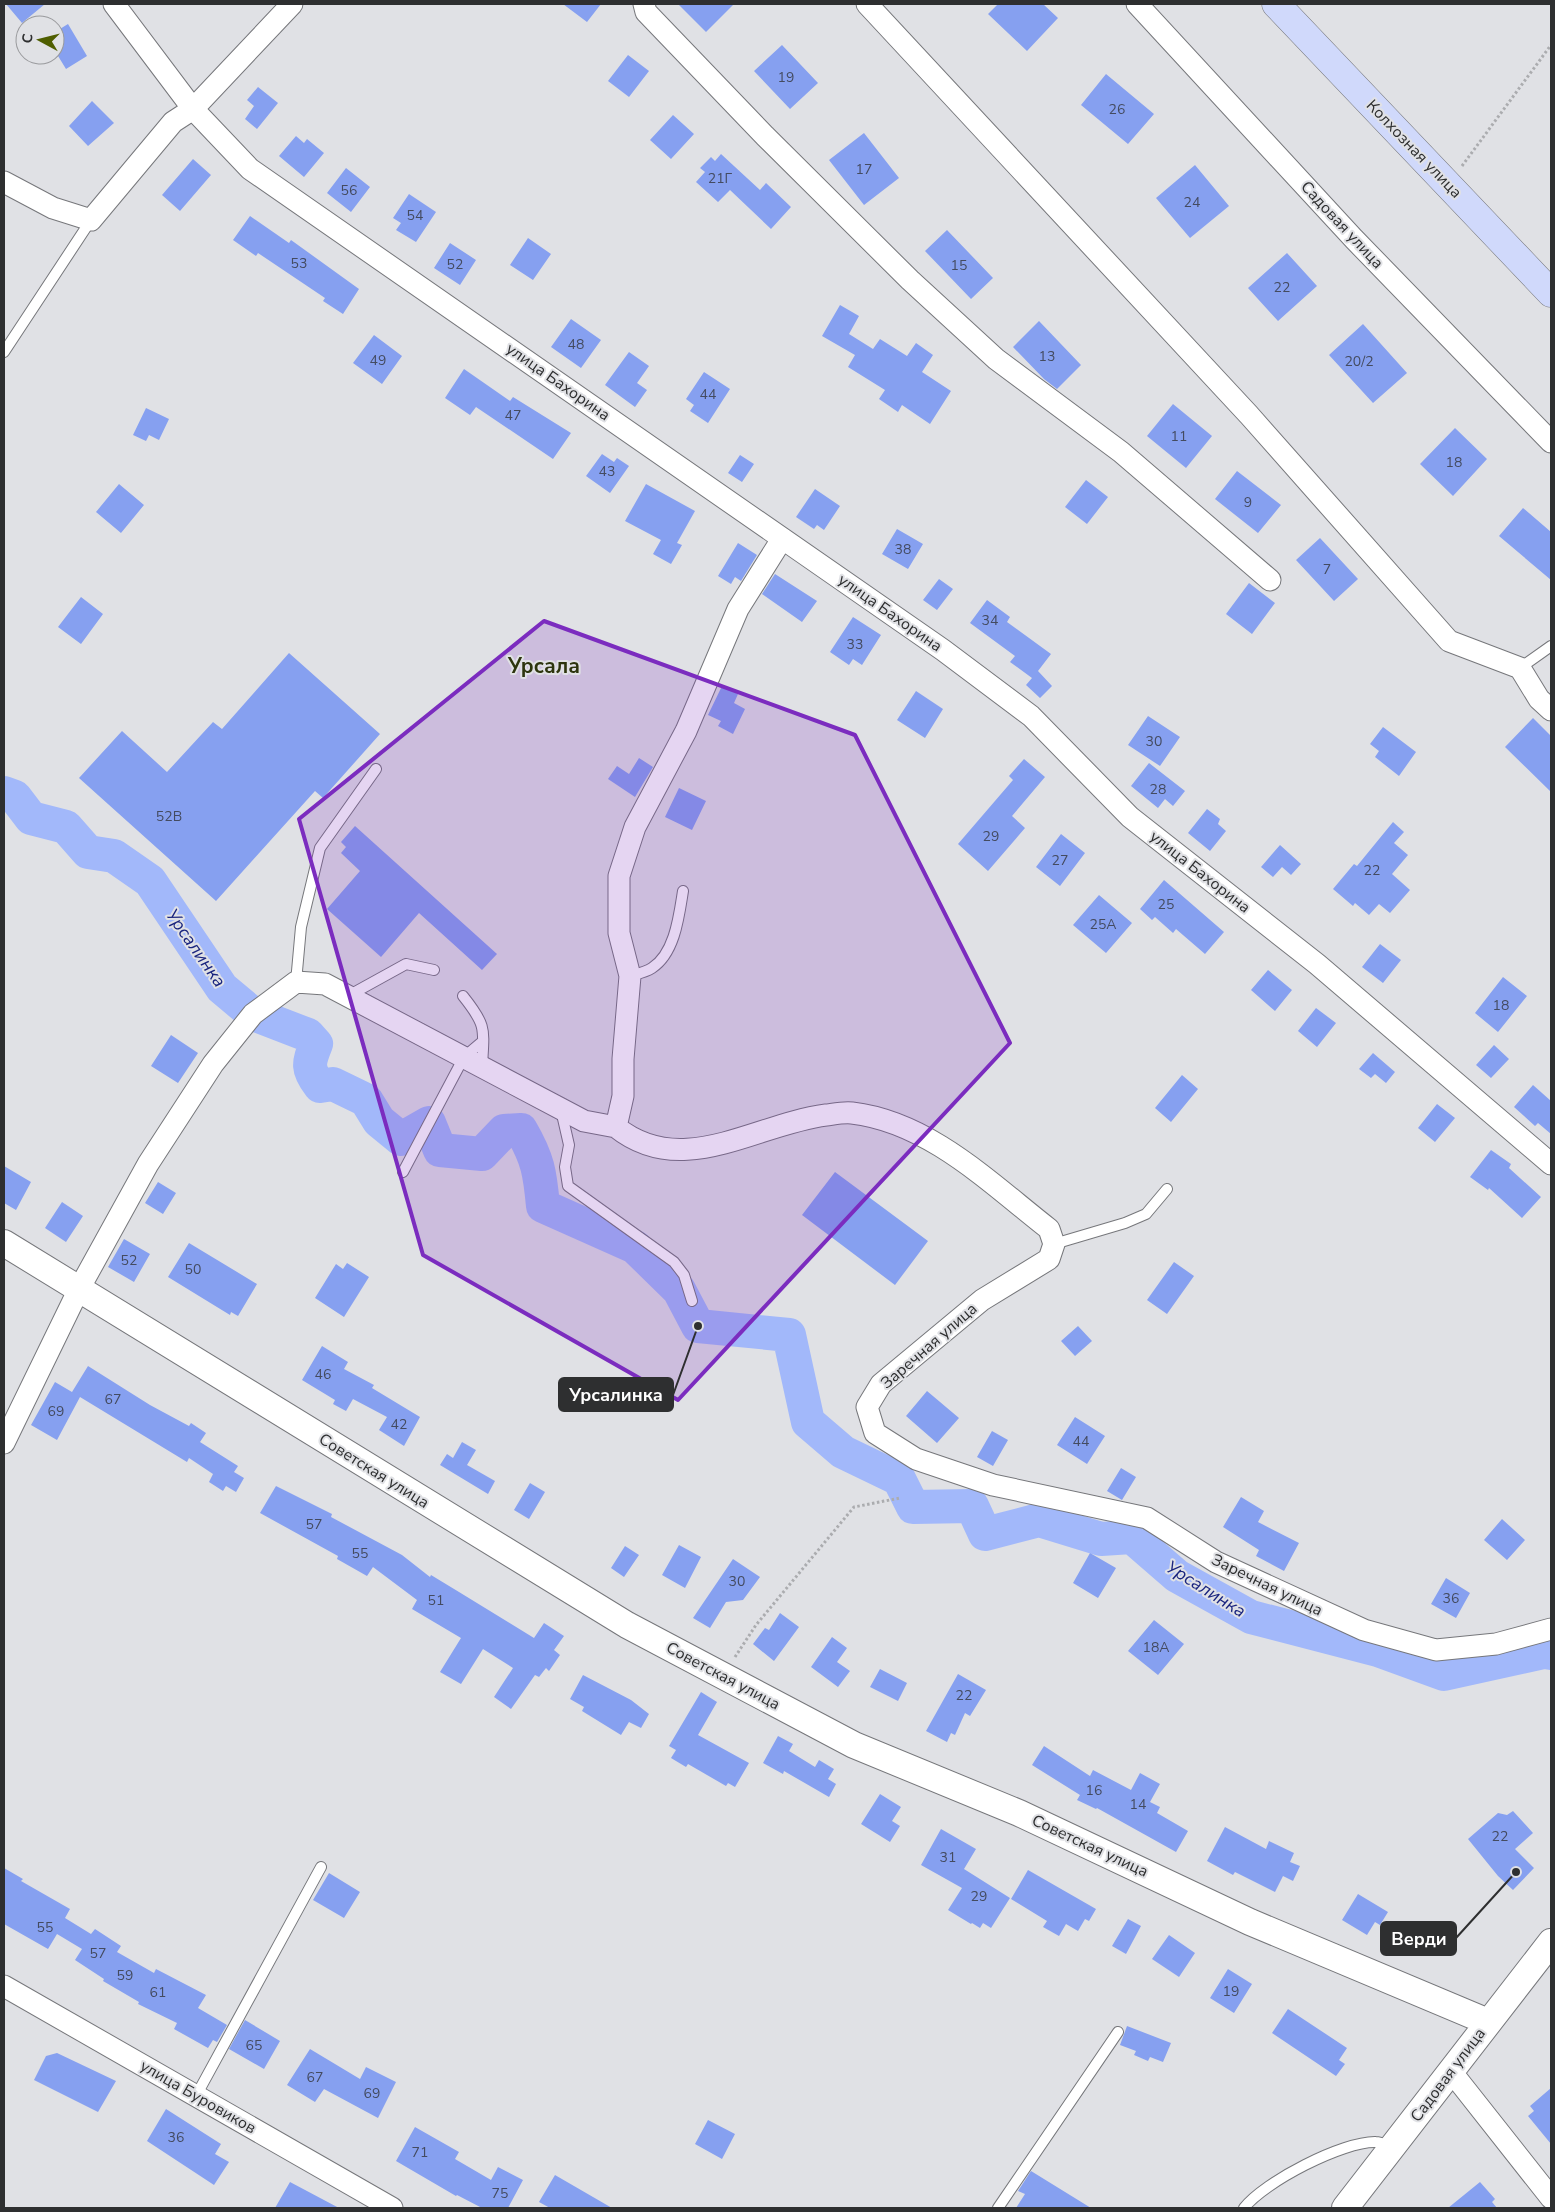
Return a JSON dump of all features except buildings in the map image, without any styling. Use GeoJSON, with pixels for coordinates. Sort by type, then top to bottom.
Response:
{"type":"FeatureCollection","features":[{"type":"Feature","properties":{"kind":"main road","name":"Колхозная улица"},"geometry":{"type":"LineString","coordinates":[[1276,4],[1551,293]]}},
{"type":"Feature","properties":{"kind":"street","name":"улица Бахорина"},"geometry":{"type":"LineString","coordinates":[[114,4],[193,109],[250,169],[943,650],[1030,716],[1130,817],[1316,964],[1551,1164]]}},
{"type":"Feature","properties":{"kind":"street"},"geometry":{"type":"LineString","coordinates":[[4,182],[53,208],[91,220],[173,122],[193,109],[292,4]]}},
{"type":"Feature","properties":{"kind":"street"},"geometry":{"type":"LineString","coordinates":[[644,4],[646,12],[765,136],[924,293],[996,359],[1121,452],[1270,580]]}},
{"type":"Feature","properties":{"kind":"street"},"geometry":{"type":"LineString","coordinates":[[867,4],[1249,415],[1449,642],[1520,668],[1539,699],[1551,710]]}},
{"type":"Feature","properties":{"kind":"street","name":"Садовая улица"},"geometry":{"type":"LineString","coordinates":[[1137,4],[1354,239],[1551,442]]}},
{"type":"Feature","properties":{"kind":"street"},"geometry":{"type":"LineString","coordinates":[[616,1127],[623,1096],[623,1059],[630,976],[619,933],[619,876],[635,827],[686,732],[738,609],[782,539]]}},
{"type":"Feature","properties":{"kind":"street"},"geometry":{"type":"LineString","coordinates":[[4,1443],[79,1289],[148,1164],[213,1064],[253,1014],[296,982],[324,984],[584,1121],[616,1127],[629,1137],[659,1149],[708,1148],[810,1117],[850,1112],[909,1129],[955,1155],[1049,1229],[1054,1244]]}},
{"type":"Feature","properties":{"kind":"street","name":"Советская улица"},"geometry":{"type":"LineString","coordinates":[[4,1243],[627,1625],[723,1677],[854,1745],[1019,1813],[1250,1922],[1488,2022]]}},
{"type":"Feature","properties":{"kind":"street","name":"Заречная улица"},"geometry":{"type":"LineString","coordinates":[[1054,1244],[1049,1259],[982,1300],[882,1384],[867,1407],[875,1433],[916,1459],[993,1485],[1147,1518],[1216,1562],[1364,1630],[1436,1650],[1496,1644],[1551,1629]]}},
{"type":"Feature","properties":{"kind":"street","name":"Садовая улица"},"geometry":{"type":"LineString","coordinates":[[1345,2208],[1551,1942]]}},
{"type":"Feature","properties":{"kind":"street","name":"улица Буровиков"},"geometry":{"type":"LineString","coordinates":[[4,1986],[392,2208]]}},
{"type":"Feature","properties":{"kind":"street"},"geometry":{"type":"LineString","coordinates":[[1450,2070],[1551,2198]]}},
{"type":"Feature","properties":{"kind":"lane"},"geometry":{"type":"LineString","coordinates":[[4,352],[91,220]]}},
{"type":"Feature","properties":{"kind":"lane"},"geometry":{"type":"LineString","coordinates":[[1520,668],[1551,646]]}},
{"type":"Feature","properties":{"kind":"lane"},"geometry":{"type":"LineString","coordinates":[[296,982],[301,927],[320,848],[376,769]]}},
{"type":"Feature","properties":{"kind":"lane"},"geometry":{"type":"LineString","coordinates":[[630,976],[652,969],[664,956],[677,925],[683,891]]}},
{"type":"Feature","properties":{"kind":"lane"},"geometry":{"type":"LineString","coordinates":[[348,996],[406,964],[434,970]]}},
{"type":"Feature","properties":{"kind":"lane"},"geometry":{"type":"LineString","coordinates":[[403,1172],[473,1062],[483,1041],[484,1029],[476,1012],[463,996]]}},
{"type":"Feature","properties":{"kind":"lane"},"geometry":{"type":"LineString","coordinates":[[473,1062],[483,1041]]}},
{"type":"Feature","properties":{"kind":"lane"},"geometry":{"type":"LineString","coordinates":[[561,1108],[569,1145],[565,1167],[568,1186],[674,1262],[684,1275],[692,1301]]}},
{"type":"Feature","properties":{"kind":"lane"},"geometry":{"type":"LineString","coordinates":[[1054,1244],[1125,1223],[1146,1214],[1167,1189]]}},
{"type":"Feature","properties":{"kind":"lane"},"geometry":{"type":"LineString","coordinates":[[196,2096],[321,1867]]}},
{"type":"Feature","properties":{"kind":"lane"},"geometry":{"type":"LineString","coordinates":[[998,2208],[1118,2032]]}},
{"type":"Feature","properties":{"kind":"lane"},"geometry":{"type":"LineString","coordinates":[[1244,2208],[1276,2182],[1324,2156],[1351,2146],[1378,2142],[1393,2148]]}},
{"type":"Feature","properties":{"kind":"path"},"geometry":{"type":"LineString","coordinates":[[1448,184],[1551,45]]}},
{"type":"Feature","properties":{"kind":"path"},"geometry":{"type":"LineString","coordinates":[[723,1677],[756,1625],[854,1507],[900,1498]]}},
{"type":"Feature","properties":{"kind":"highlighted area"},"geometry":{"type":"Polygon","coordinates":[[[544,621],[855,735],[1010,1043],[678,1400],[423,1255],[299,819],[544,621]]]}},
{"type":"Feature","properties":{"kind":"waterway","name":"Урсалинка"},"geometry":{"type":"LineString","coordinates":[[4,793],[15,797],[31,818],[66,827],[88,852],[114,856],[150,881],[222,988],[253,1014],[308,1035],[316,1044],[310,1066],[320,1086],[333,1084],[366,1100],[379,1121],[401,1139],[429,1123],[440,1150],[482,1154],[504,1131],[521,1130],[537,1166],[543,1206],[635,1247],[679,1290],[698,1326],[789,1335],[808,1422],[843,1452],[899,1479],[913,1507],[972,1506],[985,1534],[1039,1520],[1101,1539],[1132,1537],[1177,1576],[1251,1617],[1378,1650],[1444,1674],[1544,1652],[1551,1653]]}},
{"type":"Feature","properties":{"kind":"place","name":"Урсалинка"},"geometry":{"type":"Point","coordinates":[698,1326]}},
{"type":"Feature","properties":{"kind":"place","name":"Верди"},"geometry":{"type":"Point","coordinates":[1516,1872]}},
{"type":"Feature","properties":{"kind":"district","name":"Урсала"},"geometry":{"type":"Point","coordinates":[544,666]}}]}
